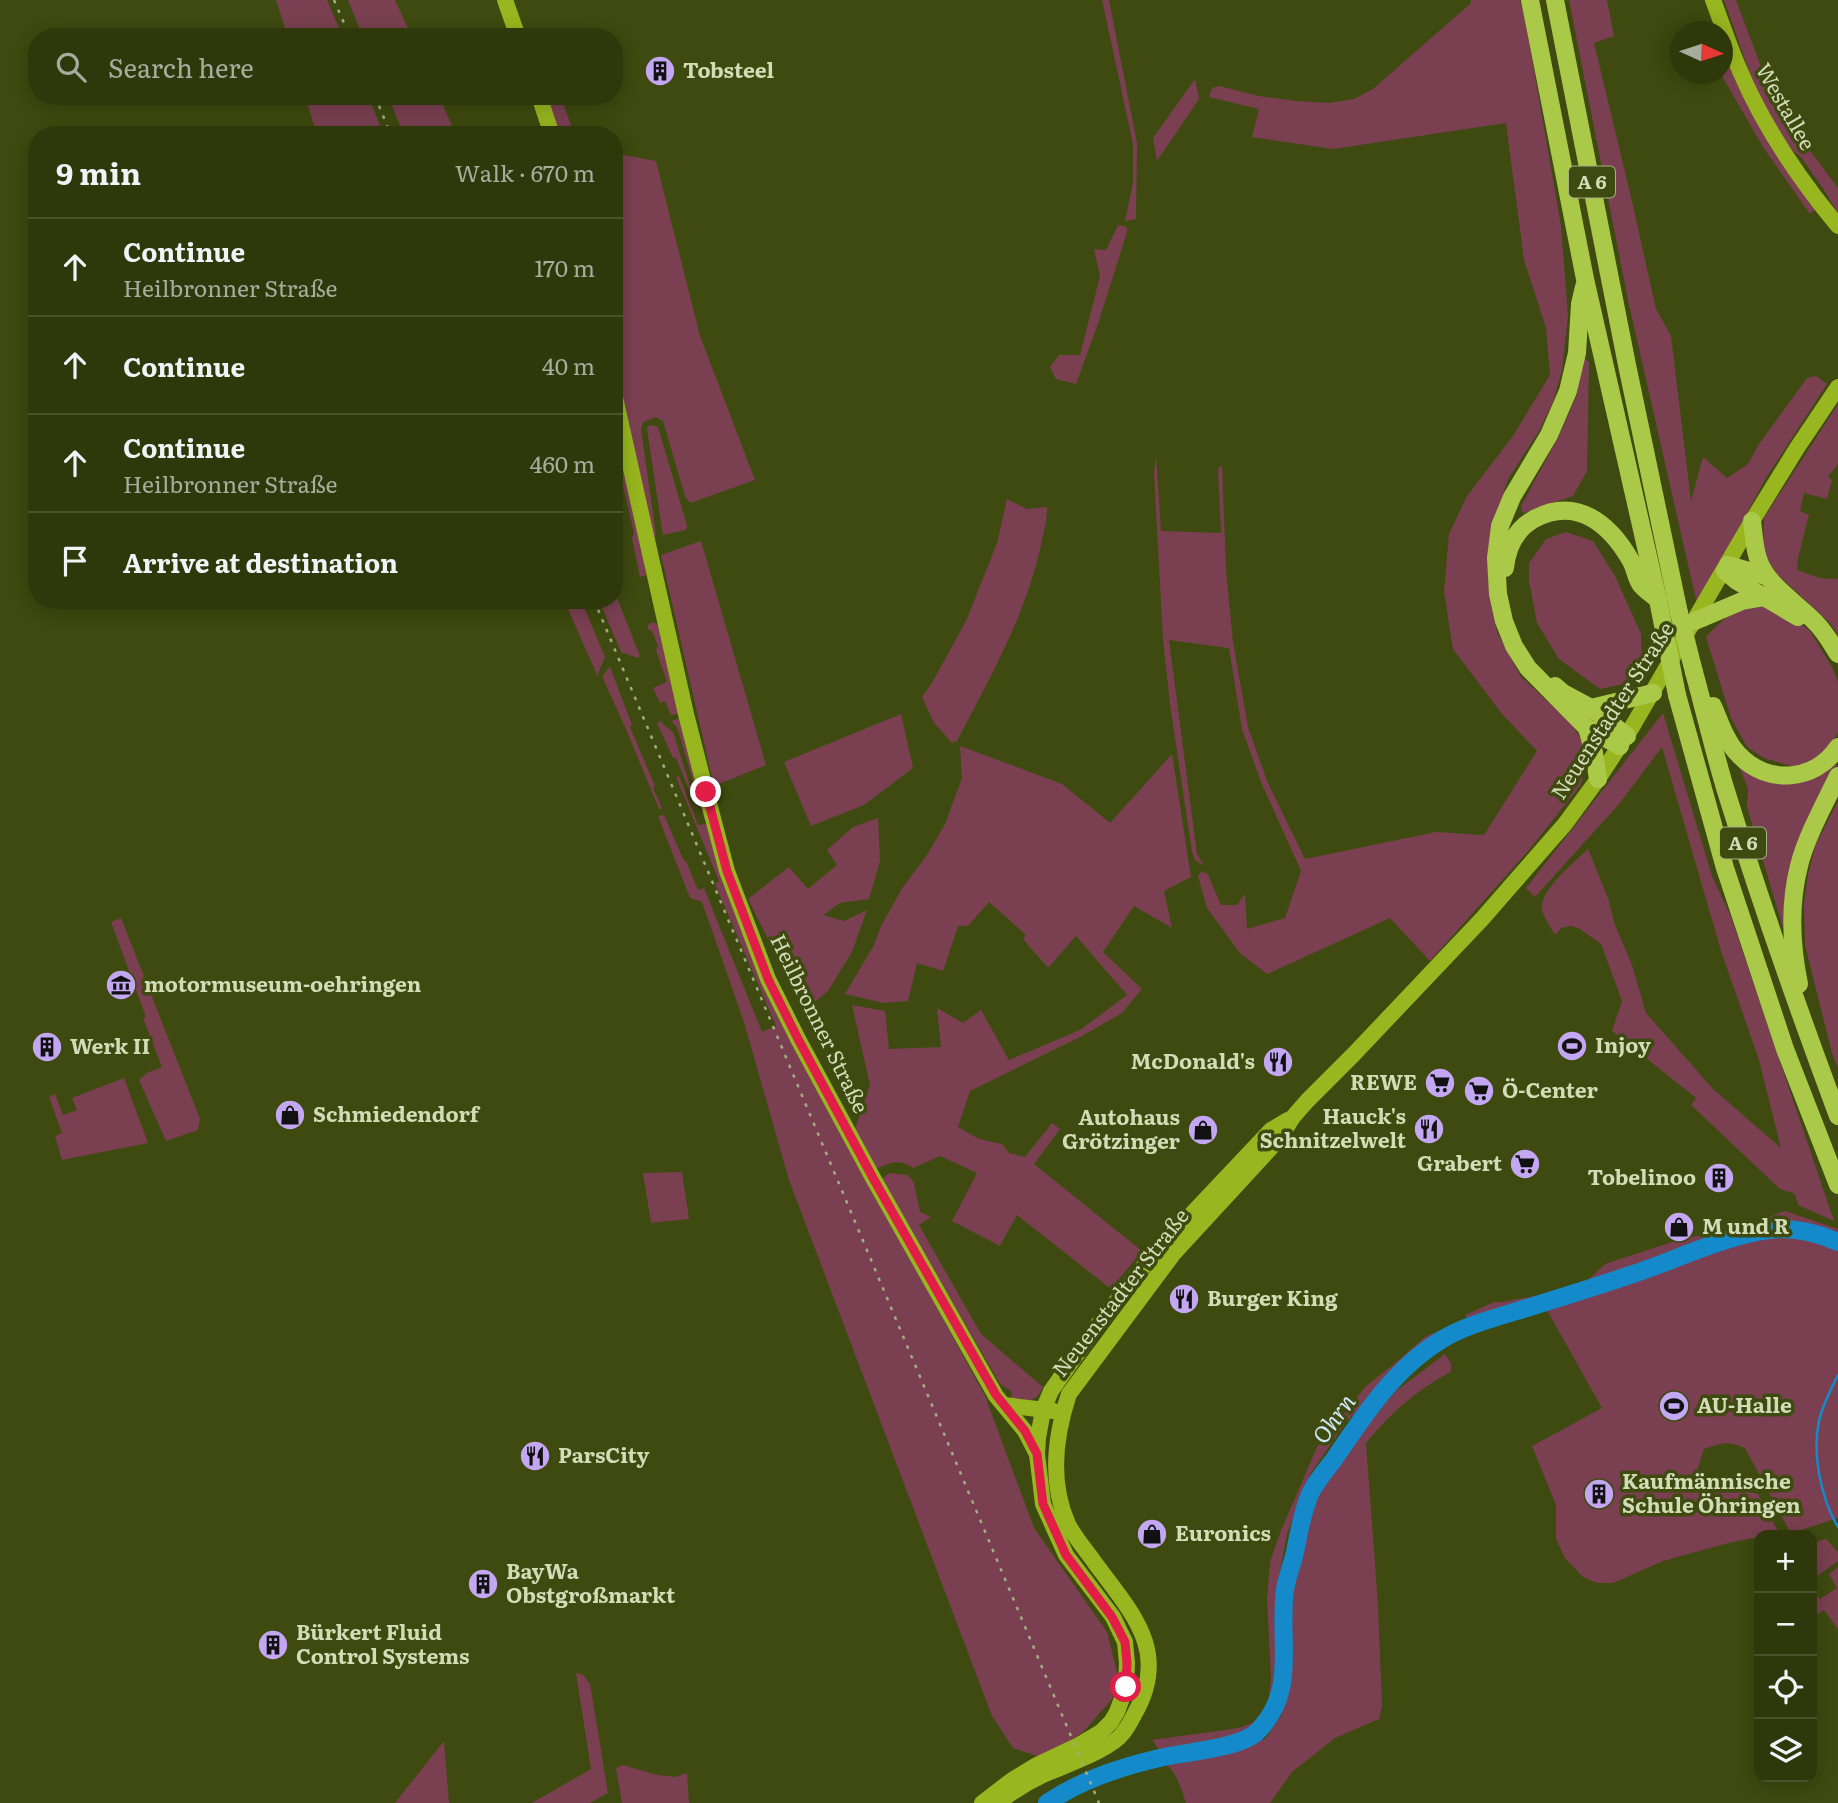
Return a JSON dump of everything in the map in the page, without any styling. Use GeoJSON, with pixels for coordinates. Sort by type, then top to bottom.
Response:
{"type":"FeatureCollection","features":[{"type":"Feature","properties":{"kind":"highway","name":"A 6"},"geometry":{"type":"LineString","coordinates":[[1531,0],[1586,279],[1677,695],[1725,868],[1784,1049],[1838,1185]]}},
{"type":"Feature","properties":{"kind":"highway","name":"A 6"},"geometry":{"type":"LineString","coordinates":[[1555,0],[1627,365],[1687,617],[1694,672],[1726,789],[1798,1012],[1838,1116]]}},
{"type":"Feature","properties":{"kind":"highway"},"geometry":{"type":"LineString","coordinates":[[1586,279],[1580,304],[1577,353],[1568,391],[1549,435],[1512,497],[1500,526],[1496,558],[1497,594],[1514,646],[1528,668],[1587,728],[1624,741]]}},
{"type":"Feature","properties":{"kind":"highway"},"geometry":{"type":"LineString","coordinates":[[1624,741],[1591,708],[1563,693],[1548,679],[1522,644],[1511,619],[1505,594],[1507,553],[1518,531],[1544,514],[1561,511],[1587,515],[1608,528],[1629,557],[1640,584],[1658,600]]}},
{"type":"Feature","properties":{"kind":"highway"},"geometry":{"type":"LineString","coordinates":[[1752,521],[1759,562],[1766,576],[1816,623],[1838,653]]}},
{"type":"Feature","properties":{"kind":"highway"},"geometry":{"type":"LineString","coordinates":[[1726,568],[1766,576]]}},
{"type":"Feature","properties":{"kind":"highway"},"geometry":{"type":"LineString","coordinates":[[1726,568],[1737,581],[1797,616],[1811,628],[1824,643],[1838,667]]}},
{"type":"Feature","properties":{"kind":"highway"},"geometry":{"type":"LineString","coordinates":[[1687,617],[1765,597]]}},
{"type":"Feature","properties":{"kind":"highway"},"geometry":{"type":"LineString","coordinates":[[1694,672],[1738,754],[1766,774],[1798,776],[1824,764],[1838,747]]}},
{"type":"Feature","properties":{"kind":"highway"},"geometry":{"type":"LineString","coordinates":[[1591,708],[1653,693]]}},
{"type":"Feature","properties":{"kind":"highway"},"geometry":{"type":"LineString","coordinates":[[1587,728],[1598,779]]}},
{"type":"Feature","properties":{"kind":"highway"},"geometry":{"type":"LineString","coordinates":[[1798,1012],[1800,988],[1792,935],[1793,898],[1799,864],[1838,776]]}},
{"type":"Feature","properties":{"kind":"main road"},"geometry":{"type":"LineString","coordinates":[[505,0],[515,28]]}},
{"type":"Feature","properties":{"kind":"main road","name":"Westallee"},"geometry":{"type":"LineString","coordinates":[[1713,0],[1753,98],[1777,141],[1838,226]]}},
{"type":"Feature","properties":{"kind":"main road"},"geometry":{"type":"LineString","coordinates":[[542,105],[549,126]]}},
{"type":"Feature","properties":{"kind":"main road","name":"Neuenstadter Straße"},"geometry":{"type":"LineString","coordinates":[[1042,1418],[1051,1391],[1096,1327],[1152,1257],[1279,1139],[1293,1117],[1482,919],[1564,824],[1624,741],[1653,693],[1687,617],[1726,568],[1797,448],[1838,387]]}},
{"type":"Feature","properties":{"kind":"main road","name":"Heilbronner Straße"},"geometry":{"type":"LineString","coordinates":[[623,433],[706,792],[727,871],[764,967],[798,1039],[873,1178],[996,1395],[1025,1431],[1037,1454]]}},
{"type":"Feature","properties":{"kind":"main road","name":"Neuenstadter Straße"},"geometry":{"type":"LineString","coordinates":[[1061,1420],[1069,1394],[1214,1199]]}},
{"type":"Feature","properties":{"kind":"main road"},"geometry":{"type":"LineString","coordinates":[[1004,1405],[1042,1418]]}},
{"type":"Feature","properties":{"kind":"main road"},"geometry":{"type":"LineString","coordinates":[[1042,1418],[1037,1454],[1043,1504],[1066,1555],[1112,1617],[1125,1642],[1126,1687],[1120,1723]]}},
{"type":"Feature","properties":{"kind":"main road"},"geometry":{"type":"LineString","coordinates":[[998,1803],[1040,1776],[1094,1753],[1142,1701],[1149,1667],[1147,1646],[1141,1629],[1081,1546],[1068,1523],[1059,1496],[1055,1469],[1061,1420],[1016,1419]]}},
{"type":"Feature","properties":{"kind":"main road"},"geometry":{"type":"LineString","coordinates":[[982,1803],[1012,1780],[1120,1723]]}},
{"type":"Feature","properties":{"kind":"shaded area"},"geometry":{"type":"Polygon","coordinates":[[[276,0],[327,0],[339,28],[285,28],[276,0]]]}},
{"type":"Feature","properties":{"kind":"shaded area"},"geometry":{"type":"Polygon","coordinates":[[[348,0],[395,0],[408,28],[359,28],[348,0]]]}},
{"type":"Feature","properties":{"kind":"shaded area"},"geometry":{"type":"Polygon","coordinates":[[[1102,0],[1109,0],[1137,143],[1136,219],[1125,221],[1133,183],[1133,144],[1102,0]]]}},
{"type":"Feature","properties":{"kind":"shaded area"},"geometry":{"type":"Polygon","coordinates":[[[1471,0],[1520,0],[1561,226],[1568,317],[1562,370],[1553,402],[1539,431],[1508,479],[1491,530],[1488,578],[1497,632],[1521,677],[1571,723],[1585,746],[1587,765],[1580,786],[1528,851],[1430,961],[1390,918],[1267,974],[1240,953],[1207,908],[1198,876],[1201,872],[1207,873],[1221,905],[1237,905],[1245,894],[1247,929],[1285,918],[1301,871],[1261,782],[1242,729],[1229,648],[1169,640],[1197,854],[1204,866],[1195,860],[1192,852],[1163,639],[1154,474],[1156,455],[1161,531],[1221,533],[1218,469],[1222,465],[1226,570],[1233,642],[1248,727],[1267,781],[1305,859],[1436,832],[1484,835],[1537,751],[1502,714],[1453,649],[1444,592],[1449,534],[1467,496],[1513,436],[1550,375],[1546,328],[1524,260],[1506,123],[1333,149],[1252,137],[1259,109],[1209,97],[1212,88],[1219,86],[1258,96],[1296,101],[1330,103],[1354,99],[1373,89],[1471,3],[1471,0]]]}},
{"type":"Feature","properties":{"kind":"shaded area"},"geometry":{"type":"Polygon","coordinates":[[[1569,0],[1607,0],[1614,36],[1594,43],[1656,309],[1671,336],[1691,501],[1703,457],[1727,478],[1748,464],[1759,444],[1807,378],[1816,376],[1827,384],[1766,478],[1697,604],[1628,300],[1569,0]]]}},
{"type":"Feature","properties":{"kind":"shaded area"},"geometry":{"type":"Polygon","coordinates":[[[1724,0],[1736,0],[1775,104],[1838,188],[1838,214],[1801,157],[1787,146],[1763,105],[1724,0]]]}},
{"type":"Feature","properties":{"kind":"shaded area"},"geometry":{"type":"Polygon","coordinates":[[[1733,61],[1817,208],[1810,214],[1763,147],[1727,84],[1733,84],[1733,61]]]}},
{"type":"Feature","properties":{"kind":"shaded area"},"geometry":{"type":"Polygon","coordinates":[[[1195,79],[1199,99],[1157,161],[1153,138],[1195,79]]]}},
{"type":"Feature","properties":{"kind":"shaded area"},"geometry":{"type":"Polygon","coordinates":[[[308,105],[372,105],[380,126],[314,126],[308,105]]]}},
{"type":"Feature","properties":{"kind":"shaded area"},"geometry":{"type":"Polygon","coordinates":[[[392,105],[443,105],[452,126],[400,126],[392,105]]]}},
{"type":"Feature","properties":{"kind":"shaded area"},"geometry":{"type":"Polygon","coordinates":[[[547,105],[563,105],[572,126],[555,126],[547,105]]]}},
{"type":"Feature","properties":{"kind":"shaded area"},"geometry":{"type":"Polygon","coordinates":[[[623,155],[656,161],[700,336],[755,480],[690,503],[685,496],[663,421],[656,417],[643,422],[641,429],[656,535],[654,538],[623,404],[623,155]]]}},
{"type":"Feature","properties":{"kind":"shaded area"},"geometry":{"type":"Polygon","coordinates":[[[1118,225],[1127,227],[1127,232],[1076,384],[1056,379],[1050,367],[1059,355],[1080,355],[1100,276],[1094,249],[1106,250],[1118,225]]]}},
{"type":"Feature","properties":{"kind":"shaded area"},"geometry":{"type":"Polygon","coordinates":[[[1582,356],[1589,362],[1587,471],[1573,496],[1523,513],[1521,506],[1558,438],[1577,395],[1582,356]]]}},
{"type":"Feature","properties":{"kind":"shaded area"},"geometry":{"type":"Polygon","coordinates":[[[1838,404],[1838,464],[1828,477],[1832,480],[1827,499],[1804,493],[1800,511],[1809,515],[1797,570],[1819,578],[1838,579],[1838,635],[1830,623],[1778,575],[1763,548],[1764,518],[1838,404]]]}},
{"type":"Feature","properties":{"kind":"shaded area"},"geometry":{"type":"Polygon","coordinates":[[[651,425],[658,427],[686,530],[663,535],[647,429],[651,425]]]}},
{"type":"Feature","properties":{"kind":"shaded area"},"geometry":{"type":"Polygon","coordinates":[[[623,447],[634,493],[646,575],[640,577],[632,538],[634,533],[623,485],[623,447]]]}},
{"type":"Feature","properties":{"kind":"shaded area"},"geometry":{"type":"Polygon","coordinates":[[[1007,499],[1027,509],[1047,507],[1040,550],[1015,624],[957,741],[952,743],[934,723],[922,697],[967,619],[997,543],[1007,499]]]}},
{"type":"Feature","properties":{"kind":"shaded area"},"geometry":{"type":"Polygon","coordinates":[[[1566,532],[1593,541],[1615,576],[1641,634],[1642,667],[1624,684],[1600,689],[1559,659],[1537,623],[1529,581],[1529,563],[1546,539],[1566,532]]]}},
{"type":"Feature","properties":{"kind":"shaded area"},"geometry":{"type":"Polygon","coordinates":[[[701,541],[766,765],[714,786],[661,555],[701,541]]]}},
{"type":"Feature","properties":{"kind":"shaded area"},"geometry":{"type":"Polygon","coordinates":[[[1762,605],[1793,618],[1810,631],[1838,682],[1838,733],[1814,760],[1794,767],[1764,758],[1747,747],[1731,718],[1706,637],[1731,615],[1762,605]]]}},
{"type":"Feature","properties":{"kind":"shaded area"},"geometry":{"type":"Polygon","coordinates":[[[568,609],[585,609],[605,657],[598,677],[568,609]]]}},
{"type":"Feature","properties":{"kind":"shaded area"},"geometry":{"type":"Polygon","coordinates":[[[603,609],[621,609],[640,656],[638,658],[621,652],[603,609]]]}},
{"type":"Feature","properties":{"kind":"shaded area"},"geometry":{"type":"Polygon","coordinates":[[[654,622],[659,626],[678,714],[671,715],[665,701],[660,703],[653,688],[667,682],[656,650],[658,646],[652,631],[647,629],[649,624],[654,622]]]}},
{"type":"Feature","properties":{"kind":"shaded area"},"geometry":{"type":"Polygon","coordinates":[[[610,667],[632,725],[630,727],[655,786],[653,788],[661,809],[604,681],[603,675],[610,667]]]}},
{"type":"Feature","properties":{"kind":"shaded area"},"geometry":{"type":"Polygon","coordinates":[[[1663,713],[1712,876],[1731,917],[1834,1221],[1798,1205],[1795,1194],[1780,1189],[1691,1105],[1696,1098],[1612,1031],[1622,1001],[1601,944],[1571,926],[1561,928],[1555,935],[1543,913],[1543,902],[1552,885],[1588,849],[1632,965],[1646,1013],[1713,1089],[1781,1148],[1759,1060],[1721,951],[1662,747],[1619,804],[1535,897],[1526,888],[1663,713]]]}},
{"type":"Feature","properties":{"kind":"shaded area"},"geometry":{"type":"Polygon","coordinates":[[[901,714],[913,768],[864,805],[811,826],[784,762],[901,714]]]}},
{"type":"Feature","properties":{"kind":"shaded area"},"geometry":{"type":"Polygon","coordinates":[[[681,718],[723,874],[906,1251],[985,1396],[1034,1528],[1107,1632],[1117,1672],[1112,1699],[1083,1732],[1043,1758],[1013,1748],[992,1716],[789,1180],[744,1022],[702,902],[690,898],[658,816],[664,815],[698,890],[704,888],[762,1032],[776,1026],[715,884],[719,881],[676,777],[679,776],[698,825],[706,824],[677,727],[671,721],[681,718]]]}},
{"type":"Feature","properties":{"kind":"shaded area"},"geometry":{"type":"Polygon","coordinates":[[[661,721],[673,732],[699,814],[676,758],[673,758],[657,723],[661,721]]]}},
{"type":"Feature","properties":{"kind":"shaded area"},"geometry":{"type":"Polygon","coordinates":[[[960,746],[1062,784],[1110,823],[1172,754],[1191,877],[1164,891],[1172,928],[1134,906],[1103,952],[1142,989],[1122,1013],[1082,1036],[970,1091],[958,1127],[979,1139],[1002,1144],[1009,1153],[1025,1157],[1052,1123],[1060,1129],[1034,1164],[1142,1251],[1111,1289],[1017,1215],[1000,1246],[952,1221],[977,1173],[940,1156],[913,1168],[898,1162],[875,1169],[855,1129],[870,1085],[852,1005],[885,1011],[889,1049],[941,1047],[937,1008],[963,1023],[981,1010],[1009,1060],[1080,1030],[1127,995],[1076,936],[1048,968],[1023,939],[1026,935],[989,902],[968,926],[958,926],[943,971],[917,963],[908,1001],[884,1003],[845,994],[874,945],[881,926],[903,887],[927,855],[945,824],[962,778],[960,746]]]}},
{"type":"Feature","properties":{"kind":"shaded area"},"geometry":{"type":"Polygon","coordinates":[[[1735,756],[1758,774],[1832,762],[1838,767],[1810,825],[1787,941],[1747,807],[1748,789],[1735,756]]]}},
{"type":"Feature","properties":{"kind":"shaded area"},"geometry":{"type":"Polygon","coordinates":[[[1838,801],[1838,1068],[1805,945],[1804,904],[1816,844],[1838,801]]]}},
{"type":"Feature","properties":{"kind":"shaded area"},"geometry":{"type":"Polygon","coordinates":[[[878,818],[880,861],[869,899],[840,903],[823,915],[844,921],[867,910],[852,952],[828,991],[808,1008],[802,1007],[748,899],[789,867],[808,889],[837,865],[827,850],[853,827],[878,818]]]}},
{"type":"Feature","properties":{"kind":"shaded area"},"geometry":{"type":"Polygon","coordinates":[[[121,918],[200,1119],[198,1130],[166,1141],[139,1080],[147,1073],[162,1067],[111,922],[121,918]]]}},
{"type":"Feature","properties":{"kind":"shaded area"},"geometry":{"type":"Polygon","coordinates":[[[124,1078],[148,1143],[62,1160],[55,1136],[62,1133],[49,1097],[55,1094],[63,1115],[77,1110],[72,1098],[124,1078]]]}},
{"type":"Feature","properties":{"kind":"shaded area"},"geometry":{"type":"Polygon","coordinates":[[[682,1172],[689,1219],[651,1223],[643,1173],[682,1172]]]}},
{"type":"Feature","properties":{"kind":"shaded area"},"geometry":{"type":"Polygon","coordinates":[[[889,1173],[908,1175],[914,1183],[920,1212],[931,1217],[919,1225],[981,1334],[1043,1387],[1034,1399],[1011,1400],[1012,1392],[1000,1384],[881,1180],[889,1173]]]}},
{"type":"Feature","properties":{"kind":"shaded area"},"geometry":{"type":"Polygon","coordinates":[[[1785,1211],[1838,1229],[1838,1518],[1801,1530],[1789,1530],[1745,1448],[1729,1443],[1720,1444],[1704,1449],[1695,1477],[1758,1494],[1777,1530],[1754,1530],[1754,1538],[1663,1561],[1613,1583],[1597,1583],[1583,1577],[1565,1558],[1556,1539],[1556,1505],[1532,1446],[1602,1408],[1543,1303],[1471,1325],[1465,1315],[1494,1302],[1536,1296],[1587,1281],[1605,1264],[1681,1239],[1735,1229],[1785,1211]]]}},
{"type":"Feature","properties":{"kind":"shaded area"},"geometry":{"type":"Polygon","coordinates":[[[1433,1333],[1440,1339],[1404,1365],[1346,1422],[1311,1473],[1287,1534],[1277,1588],[1277,1680],[1274,1701],[1267,1719],[1255,1732],[1162,1754],[1152,1740],[1239,1728],[1252,1723],[1263,1714],[1269,1698],[1271,1679],[1267,1598],[1270,1562],[1317,1447],[1366,1386],[1433,1333]]]}},
{"type":"Feature","properties":{"kind":"shaded area"},"geometry":{"type":"Polygon","coordinates":[[[1445,1354],[1451,1363],[1451,1372],[1426,1386],[1405,1403],[1366,1443],[1378,1605],[1382,1706],[1379,1719],[1335,1738],[1292,1772],[1270,1803],[1186,1803],[1176,1776],[1165,1763],[1265,1739],[1282,1714],[1287,1681],[1290,1578],[1310,1516],[1326,1480],[1365,1426],[1396,1391],[1445,1354]]]}},
{"type":"Feature","properties":{"kind":"shaded area"},"geometry":{"type":"Polygon","coordinates":[[[1826,1539],[1838,1552],[1838,1561],[1817,1576],[1817,1542],[1826,1539]]]}},
{"type":"Feature","properties":{"kind":"shaded area"},"geometry":{"type":"Polygon","coordinates":[[[1838,1567],[1838,1629],[1824,1610],[1817,1614],[1817,1595],[1820,1599],[1837,1588],[1829,1574],[1838,1567]]]}},
{"type":"Feature","properties":{"kind":"shaded area"},"geometry":{"type":"Polygon","coordinates":[[[576,1673],[583,1675],[590,1683],[608,1793],[590,1803],[532,1803],[591,1769],[576,1673]]]}},
{"type":"Feature","properties":{"kind":"shaded area"},"geometry":{"type":"Polygon","coordinates":[[[444,1741],[449,1803],[395,1803],[444,1741]]]}},
{"type":"Feature","properties":{"kind":"shaded area"},"geometry":{"type":"Polygon","coordinates":[[[623,1765],[657,1775],[676,1777],[687,1773],[689,1803],[622,1803],[616,1768],[623,1765]]]}},
{"type":"Feature","properties":{"kind":"waterway","name":"Ohrn"},"geometry":{"type":"LineString","coordinates":[[1047,1803],[1074,1787],[1118,1769],[1240,1742],[1258,1731],[1278,1699],[1282,1682],[1285,1590],[1310,1494],[1369,1409],[1395,1378],[1424,1351],[1450,1335],[1478,1323],[1619,1279],[1744,1235],[1787,1229],[1810,1232],[1838,1242]]}},
{"type":"Feature","properties":{"kind":"waterway"},"geometry":{"type":"LineString","coordinates":[[1838,1375],[1820,1415],[1817,1434],[1817,1462],[1823,1490],[1838,1527]]}},
{"type":"Feature","properties":{"kind":"railway"},"geometry":{"type":"LineString","coordinates":[[334,0],[346,28]]}},
{"type":"Feature","properties":{"kind":"railway"},"geometry":{"type":"LineString","coordinates":[[379,105],[387,126]]}},
{"type":"Feature","properties":{"kind":"railway"},"geometry":{"type":"LineString","coordinates":[[598,609],[1099,1803]]}},
{"type":"Feature","properties":{"kind":"place","name":"Tobsteel"},"geometry":{"type":"Point","coordinates":[660,71]}},
{"type":"Feature","properties":{"kind":"place","name":"motormuseum-oehringen"},"geometry":{"type":"Point","coordinates":[121,985]}},
{"type":"Feature","properties":{"kind":"place","name":"Injoy"},"geometry":{"type":"Point","coordinates":[1572,1046]}},
{"type":"Feature","properties":{"kind":"place","name":"Werk II"},"geometry":{"type":"Point","coordinates":[47,1047]}},
{"type":"Feature","properties":{"kind":"place","name":"McDonald's"},"geometry":{"type":"Point","coordinates":[1278,1062]}},
{"type":"Feature","properties":{"kind":"place","name":"REWE"},"geometry":{"type":"Point","coordinates":[1440,1083]}},
{"type":"Feature","properties":{"kind":"place","name":"Ö-Center"},"geometry":{"type":"Point","coordinates":[1479,1091]}},
{"type":"Feature","properties":{"kind":"place","name":"Schmiedendorf"},"geometry":{"type":"Point","coordinates":[290,1115]}},
{"type":"Feature","properties":{"kind":"place","name":"Hauck's Schnitzelwelt"},"geometry":{"type":"Point","coordinates":[1429,1129]}},
{"type":"Feature","properties":{"kind":"place","name":"Autohaus Grötzinger"},"geometry":{"type":"Point","coordinates":[1203,1130]}},
{"type":"Feature","properties":{"kind":"place","name":"Grabert"},"geometry":{"type":"Point","coordinates":[1525,1164]}},
{"type":"Feature","properties":{"kind":"place","name":"Tobelinoo"},"geometry":{"type":"Point","coordinates":[1719,1178]}},
{"type":"Feature","properties":{"kind":"place","name":"M und R"},"geometry":{"type":"Point","coordinates":[1679,1227]}},
{"type":"Feature","properties":{"kind":"place","name":"Burger King"},"geometry":{"type":"Point","coordinates":[1184,1299]}},
{"type":"Feature","properties":{"kind":"place","name":"AU-Halle"},"geometry":{"type":"Point","coordinates":[1674,1406]}},
{"type":"Feature","properties":{"kind":"place","name":"ParsCity"},"geometry":{"type":"Point","coordinates":[535,1456]}},
{"type":"Feature","properties":{"kind":"place","name":"Kaufmännische Schule Öhringen"},"geometry":{"type":"Point","coordinates":[1599,1494]}},
{"type":"Feature","properties":{"kind":"place","name":"Euronics"},"geometry":{"type":"Point","coordinates":[1152,1534]}},
{"type":"Feature","properties":{"kind":"place","name":"BayWa Obstgroßmarkt"},"geometry":{"type":"Point","coordinates":[483,1584]}},
{"type":"Feature","properties":{"kind":"place","name":"Bürkert Fluid Control Systems"},"geometry":{"type":"Point","coordinates":[273,1645]}},
{"type":"Feature","properties":{"kind":"route"},"geometry":{"type":"LineString","coordinates":[[706,792],[727,871],[768,979],[873,1178],[996,1395],[1025,1431],[1037,1454],[1043,1504],[1066,1555],[1112,1617],[1125,1642],[1126,1687]]}}]}
